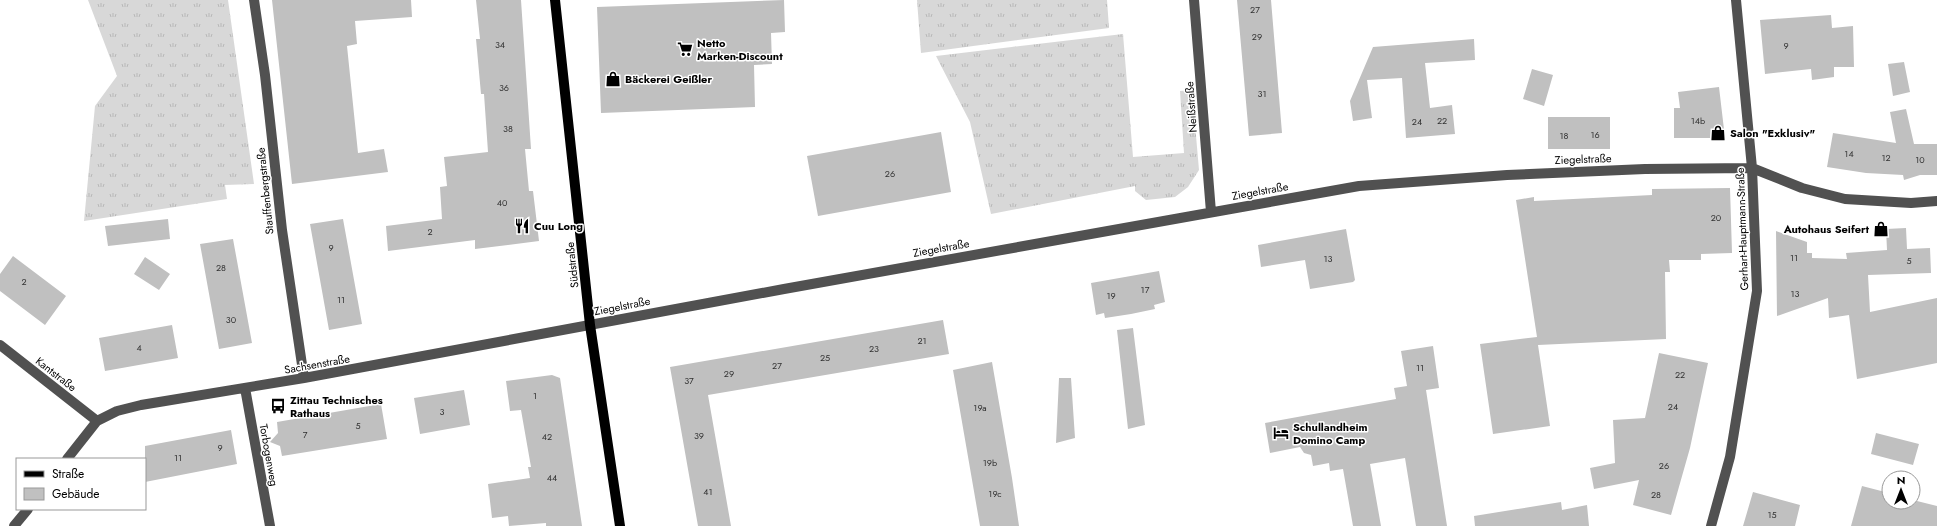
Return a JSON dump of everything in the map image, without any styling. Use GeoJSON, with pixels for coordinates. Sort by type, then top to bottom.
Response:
{"type":"FeatureCollection","features":[{"type":"Feature","properties":{"kind":"main road","name":"Südstraße"},"geometry":{"type":"LineString","coordinates":[[555,0],[590,325],[620,526]]}},
{"type":"Feature","properties":{"kind":"street","name":"Stauffenbergstraße"},"geometry":{"type":"LineString","coordinates":[[254,0],[265,75],[282,230],[304,378]]}},
{"type":"Feature","properties":{"kind":"street","name":"Neißstraße"},"geometry":{"type":"LineString","coordinates":[[1194,0],[1211,212]]}},
{"type":"Feature","properties":{"kind":"street","name":"Gerhart-Hauptmann-Straße"},"geometry":{"type":"LineString","coordinates":[[1711,526],[1730,457],[1757,291],[1752,168],[1736,0]]}},
{"type":"Feature","properties":{"kind":"street","name":"Ziegelstraße"},"geometry":{"type":"LineString","coordinates":[[590,325],[1359,186],[1522,174],[1645,169],[1752,168],[1802,188],[1845,199],[1912,203],[1937,201]]}},
{"type":"Feature","properties":{"kind":"street","name":"Sachsenstraße"},"geometry":{"type":"LineString","coordinates":[[69,458],[97,421],[117,411],[590,325]]}},
{"type":"Feature","properties":{"kind":"street","name":"Kantstraße"},"geometry":{"type":"LineString","coordinates":[[0,345],[97,421]]}},
{"type":"Feature","properties":{"kind":"street","name":"Torbogenweg"},"geometry":{"type":"LineString","coordinates":[[245,388],[270,526]]}},
{"type":"Feature","properties":{"kind":"street"},"geometry":{"type":"LineString","coordinates":[[14,526],[27,510]]}},
{"type":"Feature","properties":{"kind":"green space"},"geometry":{"type":"Polygon","coordinates":[[[88,0],[228,0],[254,184],[225,185],[227,199],[84,221],[95,106],[117,76],[88,0]]]}},
{"type":"Feature","properties":{"kind":"green space"},"geometry":{"type":"Polygon","coordinates":[[[917,0],[1107,0],[1109,28],[921,53],[917,0]]]}},
{"type":"Feature","properties":{"kind":"green space"},"geometry":{"type":"Polygon","coordinates":[[[1123,34],[1133,157],[1184,153],[1180,91],[1192,90],[1199,170],[1188,187],[1175,197],[1146,200],[1135,191],[1135,186],[991,214],[970,122],[936,56],[1123,34]]]}},
{"type":"Feature","properties":{"kind":"building"},"geometry":{"type":"Polygon","coordinates":[[[272,0],[411,0],[412,17],[355,21],[357,44],[347,46],[358,153],[384,149],[388,172],[292,184],[272,0]]]}},
{"type":"Feature","properties":{"kind":"building"},"geometry":{"type":"Polygon","coordinates":[[[476,0],[521,0],[531,149],[525,149],[529,191],[533,191],[539,241],[475,249],[475,240],[388,251],[386,226],[442,219],[440,187],[447,186],[444,157],[488,152],[484,94],[481,94],[476,39],[480,39],[476,0]]]}},
{"type":"Feature","properties":{"kind":"building","name":"Netto Marken-Discount"},"geometry":{"type":"Polygon","coordinates":[[[784,0],[785,32],[771,33],[772,64],[754,65],[755,107],[601,113],[597,7],[784,0]]]}},
{"type":"Feature","properties":{"kind":"building"},"geometry":{"type":"Polygon","coordinates":[[[1237,0],[1271,0],[1282,133],[1249,136],[1237,0]]]}},
{"type":"Feature","properties":{"kind":"building"},"geometry":{"type":"Polygon","coordinates":[[[1831,15],[1832,28],[1853,26],[1854,67],[1834,67],[1834,77],[1812,80],[1811,69],[1765,74],[1760,20],[1831,15]]]}},
{"type":"Feature","properties":{"kind":"building"},"geometry":{"type":"Polygon","coordinates":[[[1474,39],[1475,60],[1425,63],[1430,108],[1452,105],[1455,134],[1406,138],[1402,78],[1367,80],[1372,118],[1353,121],[1350,101],[1373,47],[1474,39]]]}},
{"type":"Feature","properties":{"kind":"building"},"geometry":{"type":"Polygon","coordinates":[[[1904,62],[1910,92],[1893,96],[1888,64],[1904,62]]]}},
{"type":"Feature","properties":{"kind":"building"},"geometry":{"type":"Polygon","coordinates":[[[1532,69],[1553,75],[1544,106],[1523,99],[1532,69]]]}},
{"type":"Feature","properties":{"kind":"building"},"geometry":{"type":"Polygon","coordinates":[[[1719,87],[1725,138],[1674,138],[1674,108],[1680,108],[1678,92],[1719,87]]]}},
{"type":"Feature","properties":{"kind":"building"},"geometry":{"type":"Polygon","coordinates":[[[1906,109],[1914,144],[1937,144],[1937,175],[1920,175],[1904,180],[1903,175],[1866,173],[1827,167],[1833,133],[1896,143],[1890,112],[1906,109]]]}},
{"type":"Feature","properties":{"kind":"building"},"geometry":{"type":"Polygon","coordinates":[[[1548,117],[1610,117],[1610,149],[1548,149],[1548,117]]]}},
{"type":"Feature","properties":{"kind":"building"},"geometry":{"type":"Polygon","coordinates":[[[941,132],[951,192],[818,216],[807,156],[941,132]]]}},
{"type":"Feature","properties":{"kind":"building"},"geometry":{"type":"Polygon","coordinates":[[[1730,188],[1732,253],[1701,254],[1701,260],[1669,260],[1670,272],[1665,272],[1666,339],[1538,345],[1550,426],[1493,434],[1480,344],[1537,337],[1516,200],[1534,197],[1534,201],[1652,195],[1652,189],[1730,188]]]}},
{"type":"Feature","properties":{"kind":"building"},"geometry":{"type":"Polygon","coordinates":[[[168,219],[170,239],[108,246],[105,226],[168,219]]]}},
{"type":"Feature","properties":{"kind":"building"},"geometry":{"type":"Polygon","coordinates":[[[343,219],[362,324],[329,330],[310,224],[343,219]]]}},
{"type":"Feature","properties":{"kind":"building"},"geometry":{"type":"Polygon","coordinates":[[[1906,228],[1907,249],[1930,248],[1931,273],[1868,275],[1870,312],[1937,298],[1937,363],[1857,379],[1849,315],[1829,318],[1828,298],[1777,316],[1776,231],[1807,242],[1807,253],[1812,253],[1812,258],[1847,259],[1846,253],[1887,250],[1886,229],[1906,228]]]}},
{"type":"Feature","properties":{"kind":"building"},"geometry":{"type":"Polygon","coordinates":[[[1346,229],[1355,280],[1353,282],[1310,289],[1305,260],[1261,267],[1258,245],[1346,229]]]}},
{"type":"Feature","properties":{"kind":"building"},"geometry":{"type":"Polygon","coordinates":[[[233,239],[252,343],[219,349],[200,244],[233,239]]]}},
{"type":"Feature","properties":{"kind":"building"},"geometry":{"type":"Polygon","coordinates":[[[13,256],[66,296],[45,325],[0,291],[0,274],[13,256]]]}},
{"type":"Feature","properties":{"kind":"building"},"geometry":{"type":"Polygon","coordinates":[[[145,257],[170,274],[159,290],[134,274],[145,257]]]}},
{"type":"Feature","properties":{"kind":"building"},"geometry":{"type":"Polygon","coordinates":[[[1159,271],[1165,302],[1154,305],[1155,309],[1105,318],[1104,313],[1096,315],[1091,283],[1159,271]]]}},
{"type":"Feature","properties":{"kind":"building"},"geometry":{"type":"Polygon","coordinates":[[[943,320],[949,354],[708,395],[731,526],[698,526],[670,367],[943,320]]]}},
{"type":"Feature","properties":{"kind":"building"},"geometry":{"type":"Polygon","coordinates":[[[172,325],[178,358],[105,371],[99,338],[172,325]]]}},
{"type":"Feature","properties":{"kind":"building"},"geometry":{"type":"Polygon","coordinates":[[[1133,328],[1145,425],[1128,429],[1117,330],[1133,328]]]}},
{"type":"Feature","properties":{"kind":"building"},"geometry":{"type":"Polygon","coordinates":[[[1433,346],[1439,388],[1426,390],[1447,526],[1416,526],[1405,458],[1370,464],[1381,526],[1353,526],[1343,469],[1330,471],[1329,463],[1313,466],[1311,455],[1304,453],[1300,447],[1270,453],[1265,423],[1396,399],[1394,388],[1407,386],[1401,351],[1433,346]]]}},
{"type":"Feature","properties":{"kind":"building"},"geometry":{"type":"Polygon","coordinates":[[[1659,353],[1708,363],[1690,448],[1671,515],[1633,505],[1639,480],[1594,489],[1590,468],[1615,463],[1613,420],[1645,418],[1659,353]]]}},
{"type":"Feature","properties":{"kind":"building"},"geometry":{"type":"Polygon","coordinates":[[[992,362],[1019,526],[980,526],[953,370],[992,362]]]}},
{"type":"Feature","properties":{"kind":"building"},"geometry":{"type":"Polygon","coordinates":[[[552,375],[560,378],[582,526],[546,526],[546,523],[509,526],[508,516],[492,518],[488,484],[530,478],[528,467],[531,467],[521,410],[510,411],[506,381],[552,375]]]}},
{"type":"Feature","properties":{"kind":"building"},"geometry":{"type":"Polygon","coordinates":[[[1059,378],[1071,378],[1075,438],[1056,443],[1059,378]]]}},
{"type":"Feature","properties":{"kind":"building"},"geometry":{"type":"Polygon","coordinates":[[[464,390],[470,425],[420,434],[414,398],[464,390]]]}},
{"type":"Feature","properties":{"kind":"building"},"geometry":{"type":"Polygon","coordinates":[[[381,404],[387,439],[282,456],[280,446],[270,442],[278,433],[277,422],[381,404]]]}},
{"type":"Feature","properties":{"kind":"building"},"geometry":{"type":"Polygon","coordinates":[[[231,430],[237,464],[146,482],[145,446],[231,430]]]}},
{"type":"Feature","properties":{"kind":"building"},"geometry":{"type":"Polygon","coordinates":[[[1876,433],[1919,444],[1913,465],[1871,454],[1876,433]]]}},
{"type":"Feature","properties":{"kind":"building"},"geometry":{"type":"Polygon","coordinates":[[[1862,486],[1881,491],[1881,510],[1921,510],[1921,502],[1937,506],[1937,526],[1851,526],[1862,486]]]}},
{"type":"Feature","properties":{"kind":"building"},"geometry":{"type":"Polygon","coordinates":[[[1753,492],[1800,505],[1795,526],[1743,526],[1753,492]]]}},
{"type":"Feature","properties":{"kind":"building"},"geometry":{"type":"Polygon","coordinates":[[[1561,502],[1562,510],[1587,505],[1589,526],[1475,526],[1474,516],[1561,502]]]}},
{"type":"Feature","properties":{"kind":"place","name":"Netto Marken-Discount"},"geometry":{"type":"Point","coordinates":[685,49]}},
{"type":"Feature","properties":{"kind":"place","name":"Bäckerei Geißler"},"geometry":{"type":"Point","coordinates":[613,79]}},
{"type":"Feature","properties":{"kind":"place","name":"Salon \"Exklusiv\""},"geometry":{"type":"Point","coordinates":[1718,133]}},
{"type":"Feature","properties":{"kind":"place","name":"Cuu Long"},"geometry":{"type":"Point","coordinates":[522,226]}},
{"type":"Feature","properties":{"kind":"place","name":"Autohaus Seifert"},"geometry":{"type":"Point","coordinates":[1881,229]}},
{"type":"Feature","properties":{"kind":"place","name":"Zittau Technisches Rathaus"},"geometry":{"type":"Point","coordinates":[278,406]}},
{"type":"Feature","properties":{"kind":"place","name":"Schullandheim Domino Camp"},"geometry":{"type":"Point","coordinates":[1281,433]}}]}
